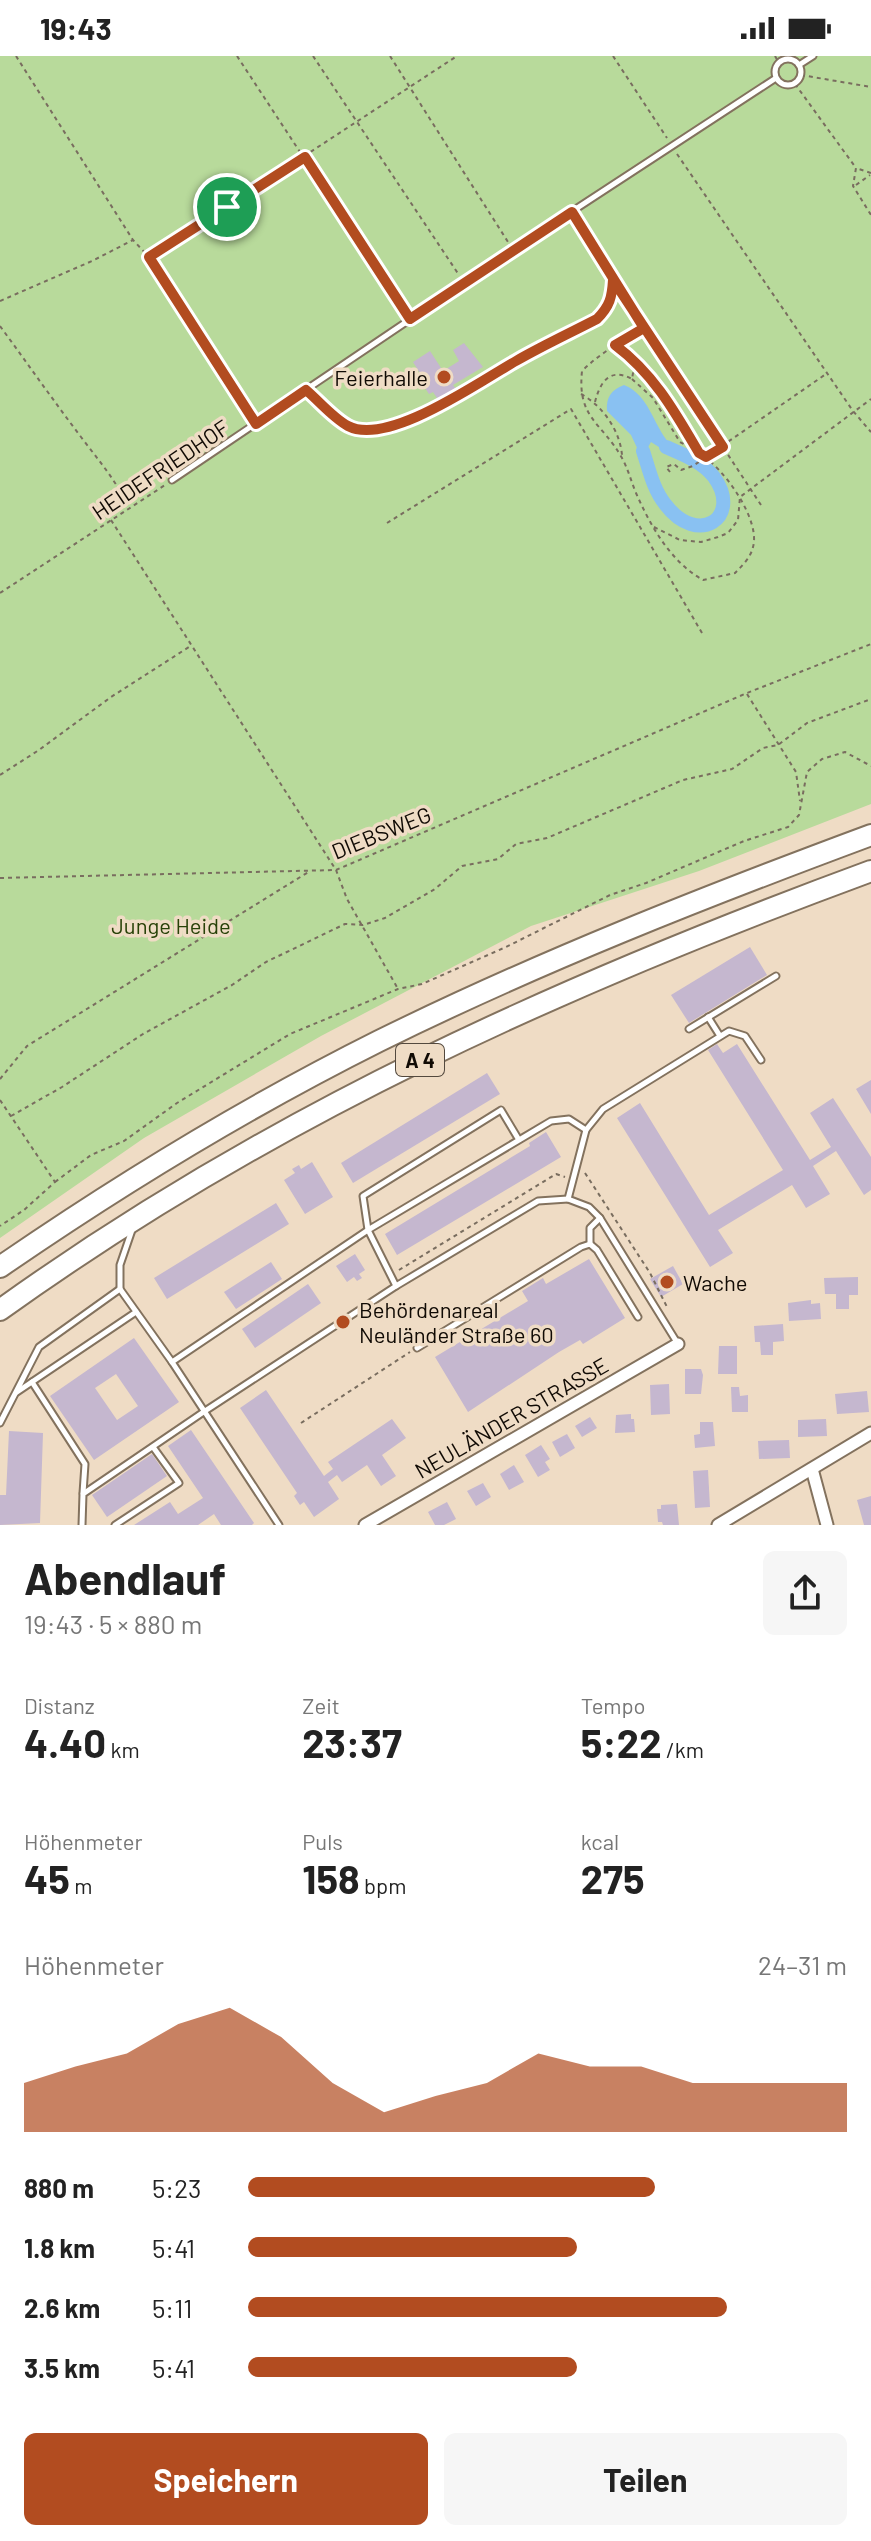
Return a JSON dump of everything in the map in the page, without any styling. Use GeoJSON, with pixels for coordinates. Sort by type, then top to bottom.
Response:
{"type":"FeatureCollection","features":[{"type":"Feature","properties":{"kind":"highway","name":"A 4"},"geometry":{"type":"LineString","coordinates":[[0,1267],[182,1149],[380,1041],[507,980],[871,835]]}},
{"type":"Feature","properties":{"kind":"highway","name":"A 4"},"geometry":{"type":"LineString","coordinates":[[0,1310],[136,1218],[266,1139],[473,1034],[693,938],[871,871]]}},
{"type":"Feature","properties":{"kind":"street","name":"NEULÄNDER STRASSE"},"geometry":{"type":"LineString","coordinates":[[365,1525],[678,1344]]}},
{"type":"Feature","properties":{"kind":"street"},"geometry":{"type":"LineString","coordinates":[[718,1525],[871,1433]]}},
{"type":"Feature","properties":{"kind":"street"},"geometry":{"type":"LineString","coordinates":[[812,1469],[827,1525]]}},
{"type":"Feature","properties":{"kind":"lane"},"geometry":{"type":"LineString","coordinates":[[799,65],[813,56]]}},
{"type":"Feature","properties":{"kind":"lane"},"geometry":{"type":"LineString","coordinates":[[786,60],[799,65],[801,75],[795,84],[782,84],[776,78],[779,63],[786,60]]}},
{"type":"Feature","properties":{"kind":"lane","name":"HEIDEFRIEDHOF"},"geometry":{"type":"LineString","coordinates":[[172,480],[513,250],[776,78]]}},
{"type":"Feature","properties":{"kind":"lane"},"geometry":{"type":"LineString","coordinates":[[689,1029],[776,976]]}},
{"type":"Feature","properties":{"kind":"lane"},"geometry":{"type":"LineString","coordinates":[[708,1017],[720,1036]]}},
{"type":"Feature","properties":{"kind":"lane"},"geometry":{"type":"LineString","coordinates":[[568,1199],[586,1130],[603,1109],[729,1031],[745,1036],[761,1060]]}},
{"type":"Feature","properties":{"kind":"lane"},"geometry":{"type":"LineString","coordinates":[[396,1286],[368,1230],[363,1196],[501,1110],[519,1140]]}},
{"type":"Feature","properties":{"kind":"lane"},"geometry":{"type":"LineString","coordinates":[[172,1362],[368,1230],[519,1140],[560,1118],[569,1119],[586,1130]]}},
{"type":"Feature","properties":{"kind":"lane"},"geometry":{"type":"LineString","coordinates":[[83,1494],[396,1286],[538,1201],[568,1199],[589,1207],[600,1218],[678,1344]]}},
{"type":"Feature","properties":{"kind":"lane"},"geometry":{"type":"LineString","coordinates":[[136,1218],[120,1265],[120,1289],[279,1525]]}},
{"type":"Feature","properties":{"kind":"lane"},"geometry":{"type":"LineString","coordinates":[[600,1218],[590,1228],[590,1244],[597,1250],[638,1317]]}},
{"type":"Feature","properties":{"kind":"lane"},"geometry":{"type":"LineString","coordinates":[[417,1348],[590,1244]]}},
{"type":"Feature","properties":{"kind":"lane"},"geometry":{"type":"LineString","coordinates":[[0,1423],[39,1347],[120,1289]]}},
{"type":"Feature","properties":{"kind":"lane"},"geometry":{"type":"LineString","coordinates":[[15,1393],[136,1312]]}},
{"type":"Feature","properties":{"kind":"lane"},"geometry":{"type":"LineString","coordinates":[[32,1382],[85,1464],[82,1525]]}},
{"type":"Feature","properties":{"kind":"lane"},"geometry":{"type":"LineString","coordinates":[[115,1525],[179,1483],[153,1447]]}},
{"type":"Feature","properties":{"kind":"path"},"geometry":{"type":"LineString","coordinates":[[16,56],[133,240],[149,257],[256,424]]}},
{"type":"Feature","properties":{"kind":"path"},"geometry":{"type":"LineString","coordinates":[[237,56],[410,319]]}},
{"type":"Feature","properties":{"kind":"path"},"geometry":{"type":"LineString","coordinates":[[313,56],[465,284]]}},
{"type":"Feature","properties":{"kind":"path"},"geometry":{"type":"LineString","coordinates":[[390,56],[513,250]]}},
{"type":"Feature","properties":{"kind":"path"},"geometry":{"type":"LineString","coordinates":[[149,257],[457,56]]}},
{"type":"Feature","properties":{"kind":"path"},"geometry":{"type":"LineString","coordinates":[[613,56],[853,411],[871,432]]}},
{"type":"Feature","properties":{"kind":"path"},"geometry":{"type":"LineString","coordinates":[[775,56],[779,63]]}},
{"type":"Feature","properties":{"kind":"path"},"geometry":{"type":"LineString","coordinates":[[801,75],[871,87]]}},
{"type":"Feature","properties":{"kind":"path"},"geometry":{"type":"LineString","coordinates":[[795,84],[856,168],[871,173]]}},
{"type":"Feature","properties":{"kind":"path"},"geometry":{"type":"LineString","coordinates":[[856,168],[853,186],[871,215]]}},
{"type":"Feature","properties":{"kind":"path"},"geometry":{"type":"LineString","coordinates":[[853,186],[871,173]]}},
{"type":"Feature","properties":{"kind":"path"},"geometry":{"type":"LineString","coordinates":[[572,212],[613,280],[761,505]]}},
{"type":"Feature","properties":{"kind":"path"},"geometry":{"type":"LineString","coordinates":[[0,301],[133,240]]}},
{"type":"Feature","properties":{"kind":"path"},"geometry":{"type":"LineString","coordinates":[[306,390],[349,427],[372,430],[398,425],[597,319],[608,309],[613,280]]}},
{"type":"Feature","properties":{"kind":"path"},"geometry":{"type":"LineString","coordinates":[[0,326],[105,466],[122,491],[129,509]]}},
{"type":"Feature","properties":{"kind":"path"},"geometry":{"type":"LineString","coordinates":[[622,457],[592,419],[580,393],[582,371],[595,358],[644,328]]}},
{"type":"Feature","properties":{"kind":"path"},"geometry":{"type":"LineString","coordinates":[[615,345],[635,360],[669,402],[699,453]]}},
{"type":"Feature","properties":{"kind":"path"},"geometry":{"type":"LineString","coordinates":[[632,379],[635,360]]}},
{"type":"Feature","properties":{"kind":"path"},"geometry":{"type":"LineString","coordinates":[[670,472],[666,467],[674,464],[681,470],[693,466],[827,373]]}},
{"type":"Feature","properties":{"kind":"path"},"geometry":{"type":"LineString","coordinates":[[580,393],[595,402],[617,432],[622,457],[651,525],[685,570],[703,580],[735,573],[754,544],[754,531],[740,497],[706,457],[680,442],[653,398],[632,379],[622,374],[606,377],[599,385],[595,402]]}},
{"type":"Feature","properties":{"kind":"path"},"geometry":{"type":"LineString","coordinates":[[651,525],[680,540],[701,542],[728,533],[738,520],[740,497],[871,399]]}},
{"type":"Feature","properties":{"kind":"path"},"geometry":{"type":"LineString","coordinates":[[387,523],[571,409],[702,633]]}},
{"type":"Feature","properties":{"kind":"path","name":"HEIDEFRIEDHOF"},"geometry":{"type":"LineString","coordinates":[[0,593],[172,480]]}},
{"type":"Feature","properties":{"kind":"path"},"geometry":{"type":"LineString","coordinates":[[111,520],[190,647],[265,757],[325,858],[336,870],[347,899],[398,989]]}},
{"type":"Feature","properties":{"kind":"path","name":"DIEBSWEG"},"geometry":{"type":"LineString","coordinates":[[0,878],[336,870],[747,693],[871,644]]}},
{"type":"Feature","properties":{"kind":"path"},"geometry":{"type":"LineString","coordinates":[[0,775],[111,697],[190,647]]}},
{"type":"Feature","properties":{"kind":"path"},"geometry":{"type":"LineString","coordinates":[[747,693],[796,772],[800,803]]}},
{"type":"Feature","properties":{"kind":"path"},"geometry":{"type":"LineString","coordinates":[[11,1116],[266,962],[345,924],[363,925],[385,918],[435,889],[462,866],[498,859],[516,844],[547,838],[683,780],[732,769],[763,748],[778,745],[807,723],[871,699]]}},
{"type":"Feature","properties":{"kind":"path"},"geometry":{"type":"LineString","coordinates":[[0,1226],[91,1155],[124,1141],[177,1103],[279,1041],[398,989],[422,984],[506,947],[610,895],[744,841],[788,827],[799,815],[807,772],[822,759],[845,752],[871,766]]}},
{"type":"Feature","properties":{"kind":"path"},"geometry":{"type":"LineString","coordinates":[[0,1079],[27,1046],[311,870]]}},
{"type":"Feature","properties":{"kind":"path"},"geometry":{"type":"LineString","coordinates":[[0,1100],[55,1182]]}},
{"type":"Feature","properties":{"kind":"path"},"geometry":{"type":"LineString","coordinates":[[578,1162],[660,1291],[667,1305],[665,1320]]}},
{"type":"Feature","properties":{"kind":"path"},"geometry":{"type":"LineString","coordinates":[[390,1275],[556,1174],[573,1179]]}},
{"type":"Feature","properties":{"kind":"path"},"geometry":{"type":"LineString","coordinates":[[301,1423],[417,1348]]}},
{"type":"Feature","properties":{"kind":"green space","name":"Junge Heide"},"geometry":{"type":"Polygon","coordinates":[[[0,56],[871,56],[871,804],[699,871],[531,926],[321,1036],[144,1138],[0,1238],[0,56]]]}},
{"type":"Feature","properties":{"kind":"water"},"geometry":{"type":"Polygon","coordinates":[[[624,385],[639,396],[669,443],[662,449],[651,442],[647,449],[639,452],[631,435],[607,411],[610,395],[624,385]]]}},
{"type":"Feature","properties":{"kind":"building","name":"Feierhalle"},"geometry":{"type":"Polygon","coordinates":[[[464,343],[483,367],[453,385],[457,390],[439,401],[423,385],[426,383],[413,362],[430,351],[443,371],[459,361],[453,350],[464,343]]]}},
{"type":"Feature","properties":{"kind":"building"},"geometry":{"type":"Polygon","coordinates":[[[750,947],[767,975],[689,1023],[671,995],[750,947]]]}},
{"type":"Feature","properties":{"kind":"building"},"geometry":{"type":"Polygon","coordinates":[[[717,1044],[723,1053],[737,1044],[810,1160],[831,1147],[810,1113],[833,1098],[871,1157],[871,1190],[864,1195],[836,1151],[813,1166],[830,1194],[806,1208],[792,1185],[718,1230],[733,1253],[710,1267],[617,1118],[640,1103],[709,1215],[783,1170],[708,1050],[717,1044]]]}},
{"type":"Feature","properties":{"kind":"building"},"geometry":{"type":"Polygon","coordinates":[[[487,1073],[500,1094],[353,1183],[341,1163],[487,1073]]]}},
{"type":"Feature","properties":{"kind":"building"},"geometry":{"type":"Polygon","coordinates":[[[871,1080],[871,1114],[856,1089],[871,1080]]]}},
{"type":"Feature","properties":{"kind":"building"},"geometry":{"type":"Polygon","coordinates":[[[546,1132],[561,1157],[397,1255],[385,1234],[530,1146],[529,1143],[546,1132]]]}},
{"type":"Feature","properties":{"kind":"building"},"geometry":{"type":"Polygon","coordinates":[[[312,1162],[333,1197],[305,1214],[284,1180],[295,1173],[292,1169],[299,1165],[301,1169],[312,1162]]]}},
{"type":"Feature","properties":{"kind":"building"},"geometry":{"type":"Polygon","coordinates":[[[276,1203],[289,1224],[167,1299],[154,1278],[276,1203]]]}},
{"type":"Feature","properties":{"kind":"building"},"geometry":{"type":"Polygon","coordinates":[[[355,1254],[365,1270],[359,1274],[362,1278],[357,1281],[354,1277],[347,1282],[336,1266],[355,1254]]]}},
{"type":"Feature","properties":{"kind":"building"},"geometry":{"type":"Polygon","coordinates":[[[589,1259],[625,1318],[583,1344],[580,1340],[559,1352],[468,1412],[435,1357],[528,1301],[522,1291],[543,1278],[546,1284],[589,1259]]]}},
{"type":"Feature","properties":{"kind":"building"},"geometry":{"type":"Polygon","coordinates":[[[271,1262],[282,1279],[236,1309],[224,1292],[271,1262]]]}},
{"type":"Feature","properties":{"kind":"building","name":"Wache"},"geometry":{"type":"Polygon","coordinates":[[[673,1266],[683,1284],[661,1297],[650,1279],[673,1266]]]}},
{"type":"Feature","properties":{"kind":"building"},"geometry":{"type":"Polygon","coordinates":[[[858,1277],[858,1295],[849,1295],[849,1309],[836,1309],[836,1294],[825,1294],[824,1278],[858,1277]]]}},
{"type":"Feature","properties":{"kind":"building"},"geometry":{"type":"Polygon","coordinates":[[[308,1284],[321,1303],[255,1348],[242,1329],[308,1284]]]}},
{"type":"Feature","properties":{"kind":"building"},"geometry":{"type":"Polygon","coordinates":[[[811,1300],[811,1304],[820,1303],[821,1319],[789,1321],[788,1303],[811,1300]]]}},
{"type":"Feature","properties":{"kind":"building"},"geometry":{"type":"Polygon","coordinates":[[[783,1324],[784,1341],[773,1342],[773,1355],[761,1355],[760,1342],[755,1342],[754,1326],[783,1324]]]}},
{"type":"Feature","properties":{"kind":"building"},"geometry":{"type":"Polygon","coordinates":[[[134,1338],[179,1402],[94,1460],[50,1396],[134,1338]],[[116,1374],[95,1388],[117,1420],[138,1406],[116,1374]]]}},
{"type":"Feature","properties":{"kind":"building"},"geometry":{"type":"Polygon","coordinates":[[[719,1346],[737,1346],[737,1374],[718,1374],[719,1346]]]}},
{"type":"Feature","properties":{"kind":"building"},"geometry":{"type":"Polygon","coordinates":[[[685,1369],[701,1369],[701,1394],[685,1394],[685,1369]]]}},
{"type":"Feature","properties":{"kind":"building"},"geometry":{"type":"Polygon","coordinates":[[[669,1384],[670,1414],[651,1415],[650,1385],[669,1384]]]}},
{"type":"Feature","properties":{"kind":"building"},"geometry":{"type":"Polygon","coordinates":[[[731,1387],[739,1387],[740,1396],[748,1395],[748,1412],[732,1412],[731,1387]]]}},
{"type":"Feature","properties":{"kind":"building"},"geometry":{"type":"Polygon","coordinates":[[[266,1390],[324,1476],[333,1469],[328,1462],[392,1419],[406,1438],[382,1455],[396,1476],[381,1486],[367,1465],[342,1482],[337,1475],[328,1482],[339,1499],[314,1517],[304,1502],[300,1505],[294,1496],[297,1493],[240,1408],[266,1390]]]}},
{"type":"Feature","properties":{"kind":"building"},"geometry":{"type":"Polygon","coordinates":[[[867,1391],[869,1412],[837,1414],[835,1394],[867,1391]]]}},
{"type":"Feature","properties":{"kind":"building"},"geometry":{"type":"Polygon","coordinates":[[[631,1414],[635,1432],[615,1433],[616,1415],[631,1414]]]}},
{"type":"Feature","properties":{"kind":"building"},"geometry":{"type":"Polygon","coordinates":[[[590,1417],[597,1428],[582,1437],[575,1426],[590,1417]]]}},
{"type":"Feature","properties":{"kind":"building"},"geometry":{"type":"Polygon","coordinates":[[[826,1419],[827,1436],[798,1437],[798,1420],[826,1419]]]}},
{"type":"Feature","properties":{"kind":"building"},"geometry":{"type":"Polygon","coordinates":[[[700,1422],[713,1422],[715,1446],[695,1448],[694,1435],[700,1434],[700,1422]]]}},
{"type":"Feature","properties":{"kind":"building"},"geometry":{"type":"Polygon","coordinates":[[[191,1430],[254,1523],[252,1525],[221,1525],[214,1514],[198,1525],[134,1525],[170,1502],[178,1514],[203,1498],[168,1446],[191,1430]]]}},
{"type":"Feature","properties":{"kind":"building"},"geometry":{"type":"Polygon","coordinates":[[[9,1431],[43,1433],[40,1523],[0,1525],[0,1495],[6,1495],[9,1431]]]}},
{"type":"Feature","properties":{"kind":"building"},"geometry":{"type":"Polygon","coordinates":[[[567,1434],[575,1448],[560,1457],[552,1442],[567,1434]]]}},
{"type":"Feature","properties":{"kind":"building"},"geometry":{"type":"Polygon","coordinates":[[[789,1440],[790,1458],[759,1459],[758,1441],[789,1440]]]}},
{"type":"Feature","properties":{"kind":"building"},"geometry":{"type":"Polygon","coordinates":[[[541,1445],[550,1459],[545,1462],[550,1470],[538,1477],[525,1455],[541,1445]]]}},
{"type":"Feature","properties":{"kind":"building"},"geometry":{"type":"Polygon","coordinates":[[[152,1454],[167,1476],[107,1517],[92,1495],[152,1454]]]}},
{"type":"Feature","properties":{"kind":"building"},"geometry":{"type":"Polygon","coordinates":[[[514,1465],[524,1482],[509,1490],[500,1474],[514,1465]]]}},
{"type":"Feature","properties":{"kind":"building"},"geometry":{"type":"Polygon","coordinates":[[[708,1470],[710,1507],[695,1508],[693,1471],[708,1470]]]}},
{"type":"Feature","properties":{"kind":"building"},"geometry":{"type":"Polygon","coordinates":[[[483,1483],[491,1497],[476,1506],[467,1491],[483,1483]]]}},
{"type":"Feature","properties":{"kind":"building"},"geometry":{"type":"Polygon","coordinates":[[[871,1496],[871,1525],[864,1525],[857,1500],[871,1496]]]}},
{"type":"Feature","properties":{"kind":"building"},"geometry":{"type":"Polygon","coordinates":[[[447,1502],[456,1519],[444,1525],[435,1525],[428,1512],[447,1502]]]}},
{"type":"Feature","properties":{"kind":"building"},"geometry":{"type":"Polygon","coordinates":[[[677,1504],[679,1525],[658,1522],[657,1509],[661,1509],[661,1505],[677,1504]]]}},
{"type":"Feature","properties":{"kind":"waterway"},"geometry":{"type":"LineString","coordinates":[[643,451],[657,492],[665,504],[691,524],[713,522],[720,515],[723,504],[722,491],[714,477],[698,463],[666,447]]}},
{"type":"Feature","properties":{"kind":"place","name":"Feierhalle"},"geometry":{"type":"Point","coordinates":[444,377]}},
{"type":"Feature","properties":{"kind":"place","name":"Wache"},"geometry":{"type":"Point","coordinates":[667,1282]}},
{"type":"Feature","properties":{"kind":"place","name":"Behördenareal Neuländer Straße 60"},"geometry":{"type":"Point","coordinates":[343,1322]}},
{"type":"Feature","properties":{"kind":"route"},"geometry":{"type":"LineString","coordinates":[[227,207],[149,257],[256,424],[306,390],[349,427],[372,430],[398,425],[597,319],[608,309],[613,280],[723,447],[706,457],[699,453],[656,384],[635,360],[615,345],[644,328],[613,280],[572,212],[410,319],[305,157],[227,207]]}}]}
